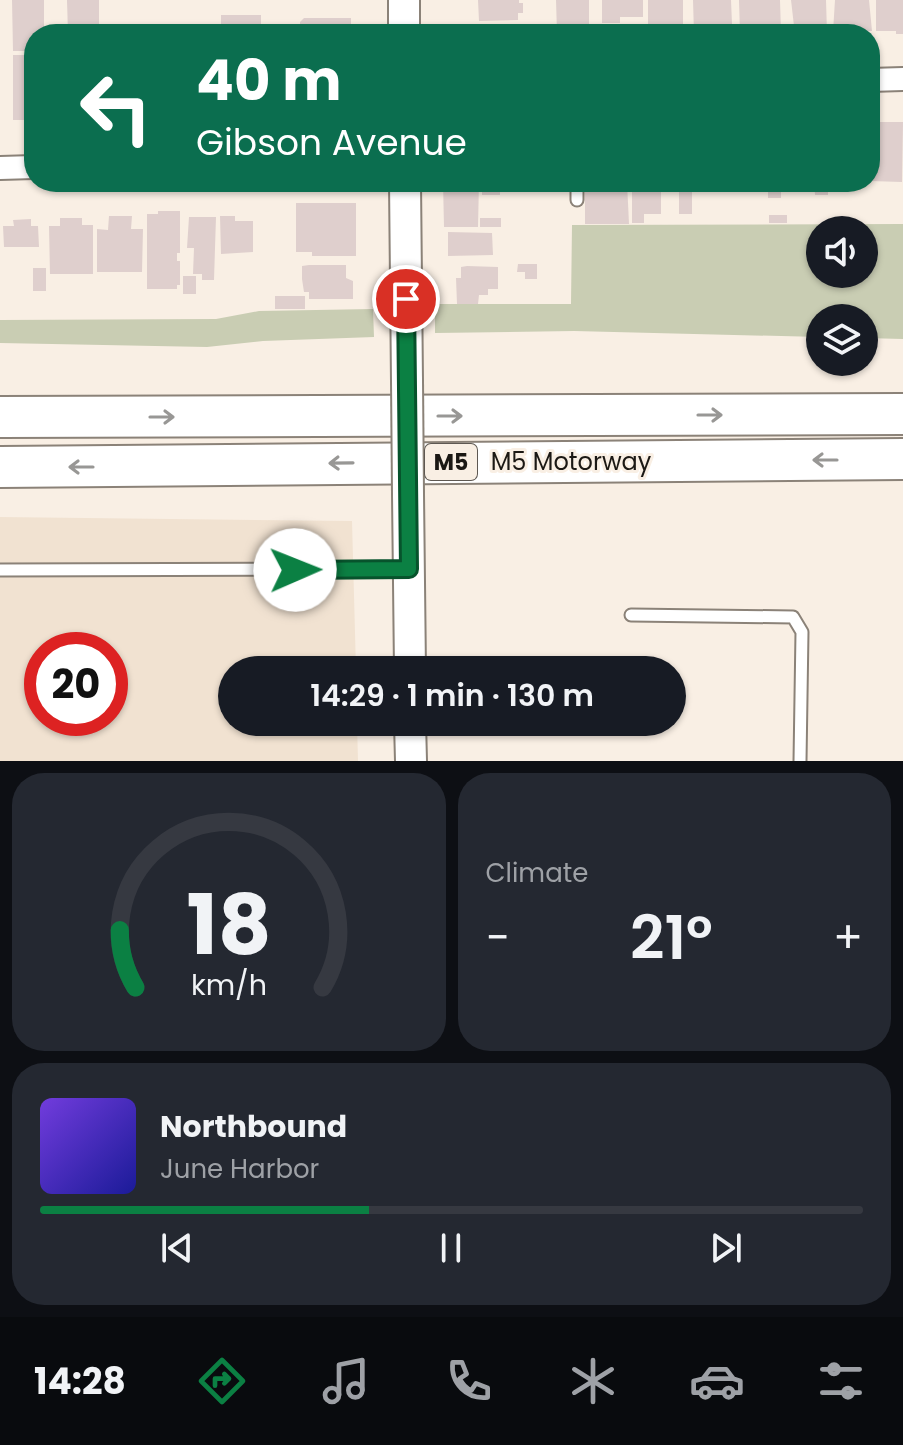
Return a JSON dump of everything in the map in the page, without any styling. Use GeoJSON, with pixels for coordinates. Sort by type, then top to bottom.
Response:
{"type":"FeatureCollection","features":[{"type":"Feature","properties":{"kind":"highway","name":"M5 Motorway"},"geometry":{"type":"LineString","coordinates":[[0,417],[903,414]]}},
{"type":"Feature","properties":{"kind":"highway","name":"M5 Motorway"},"geometry":{"type":"LineString","coordinates":[[0,467],[903,459]]}},
{"type":"Feature","properties":{"kind":"main road"},"geometry":{"type":"LineString","coordinates":[[404,0],[404,24]]}},
{"type":"Feature","properties":{"kind":"main road"},"geometry":{"type":"LineString","coordinates":[[405,192],[410,656]]}},
{"type":"Feature","properties":{"kind":"main road"},"geometry":{"type":"LineString","coordinates":[[410,736],[411,761]]}},
{"type":"Feature","properties":{"kind":"street"},"geometry":{"type":"LineString","coordinates":[[880,80],[903,79]]}},
{"type":"Feature","properties":{"kind":"street"},"geometry":{"type":"LineString","coordinates":[[0,168],[24,167]]}},
{"type":"Feature","properties":{"kind":"lane"},"geometry":{"type":"LineString","coordinates":[[577,192],[577,200]]}},
{"type":"Feature","properties":{"kind":"lane"},"geometry":{"type":"LineString","coordinates":[[0,570],[409,569]]}},
{"type":"Feature","properties":{"kind":"lane"},"geometry":{"type":"LineString","coordinates":[[631,615],[793,617],[802,632],[800,761]]}},
{"type":"Feature","properties":{"kind":"shaded area"},"geometry":{"type":"Polygon","coordinates":[[[0,517],[352,521],[356,656],[218,656],[218,736],[357,736],[358,761],[0,761],[0,517]]]}},
{"type":"Feature","properties":{"kind":"green space"},"geometry":{"type":"Polygon","coordinates":[[[806,224],[806,288],[878,288],[878,224],[903,224],[903,339],[878,338],[878,304],[806,304],[806,337],[574,331],[435,333],[435,304],[571,304],[572,225],[806,224]]]}},
{"type":"Feature","properties":{"kind":"green space"},"geometry":{"type":"Polygon","coordinates":[[[373,309],[374,337],[263,341],[207,347],[0,343],[0,320],[216,319],[259,311],[373,309]]]}},
{"type":"Feature","properties":{"kind":"building"},"geometry":{"type":"Polygon","coordinates":[[[12,0],[44,0],[44,24],[24,24],[24,51],[13,51],[12,0]]]}},
{"type":"Feature","properties":{"kind":"building"},"geometry":{"type":"Polygon","coordinates":[[[67,0],[99,0],[99,24],[68,24],[67,0]]]}},
{"type":"Feature","properties":{"kind":"building"},"geometry":{"type":"Polygon","coordinates":[[[478,0],[519,0],[523,3],[523,13],[518,13],[518,20],[479,21],[478,0]]]}},
{"type":"Feature","properties":{"kind":"building"},"geometry":{"type":"Polygon","coordinates":[[[556,0],[589,0],[589,24],[557,24],[556,0]]]}},
{"type":"Feature","properties":{"kind":"building"},"geometry":{"type":"Polygon","coordinates":[[[602,0],[643,0],[643,17],[620,17],[620,23],[602,23],[602,0]]]}},
{"type":"Feature","properties":{"kind":"building"},"geometry":{"type":"Polygon","coordinates":[[[648,0],[683,0],[683,24],[648,24],[648,0]]]}},
{"type":"Feature","properties":{"kind":"building"},"geometry":{"type":"Polygon","coordinates":[[[693,0],[731,0],[732,24],[694,24],[693,0]]]}},
{"type":"Feature","properties":{"kind":"building"},"geometry":{"type":"Polygon","coordinates":[[[739,0],[780,0],[781,24],[740,24],[739,0]]]}},
{"type":"Feature","properties":{"kind":"building"},"geometry":{"type":"Polygon","coordinates":[[[791,0],[826,0],[827,24],[794,24],[791,0]]]}},
{"type":"Feature","properties":{"kind":"building"},"geometry":{"type":"Polygon","coordinates":[[[835,0],[869,0],[871,24],[834,24],[835,0]]]}},
{"type":"Feature","properties":{"kind":"building"},"geometry":{"type":"Polygon","coordinates":[[[876,0],[903,0],[903,34],[880,31],[880,24],[876,24],[876,0]]]}},
{"type":"Feature","properties":{"kind":"building"},"geometry":{"type":"Polygon","coordinates":[[[221,15],[261,15],[261,24],[221,24],[221,15]]]}},
{"type":"Feature","properties":{"kind":"building"},"geometry":{"type":"Polygon","coordinates":[[[304,18],[351,18],[351,24],[300,22],[304,18]]]}},
{"type":"Feature","properties":{"kind":"building"},"geometry":{"type":"Polygon","coordinates":[[[13,55],[24,55],[24,120],[13,120],[13,55]]]}},
{"type":"Feature","properties":{"kind":"building"},"geometry":{"type":"Polygon","coordinates":[[[880,122],[903,122],[902,182],[880,181],[880,122]]]}},
{"type":"Feature","properties":{"kind":"building"},"geometry":{"type":"Polygon","coordinates":[[[443,192],[479,192],[478,227],[444,227],[443,192]]]}},
{"type":"Feature","properties":{"kind":"building"},"geometry":{"type":"Polygon","coordinates":[[[482,192],[500,192],[500,195],[482,195],[482,192]]]}},
{"type":"Feature","properties":{"kind":"building"},"geometry":{"type":"Polygon","coordinates":[[[585,192],[627,192],[629,224],[585,224],[585,192]]]}},
{"type":"Feature","properties":{"kind":"building"},"geometry":{"type":"Polygon","coordinates":[[[632,192],[661,192],[661,214],[644,214],[644,223],[632,223],[632,192]]]}},
{"type":"Feature","properties":{"kind":"building"},"geometry":{"type":"Polygon","coordinates":[[[679,192],[692,192],[692,214],[679,214],[679,192]]]}},
{"type":"Feature","properties":{"kind":"building"},"geometry":{"type":"Polygon","coordinates":[[[768,192],[781,192],[781,198],[768,198],[768,192]]]}},
{"type":"Feature","properties":{"kind":"building"},"geometry":{"type":"Polygon","coordinates":[[[296,203],[356,203],[356,256],[312,256],[312,252],[296,252],[296,203]]]}},
{"type":"Feature","properties":{"kind":"building"},"geometry":{"type":"Polygon","coordinates":[[[158,211],[180,211],[180,253],[177,253],[177,261],[180,261],[180,285],[177,289],[147,289],[147,214],[158,214],[158,211]]]}},
{"type":"Feature","properties":{"kind":"building"},"geometry":{"type":"Polygon","coordinates":[[[769,215],[787,215],[787,223],[769,223],[769,215]]]}},
{"type":"Feature","properties":{"kind":"building"},"geometry":{"type":"Polygon","coordinates":[[[109,216],[132,216],[131,229],[143,229],[142,272],[97,272],[97,229],[108,230],[109,216]]]}},
{"type":"Feature","properties":{"kind":"building"},"geometry":{"type":"Polygon","coordinates":[[[220,216],[235,216],[235,221],[253,221],[253,252],[221,254],[220,216]]]}},
{"type":"Feature","properties":{"kind":"building"},"geometry":{"type":"Polygon","coordinates":[[[189,217],[216,217],[214,280],[202,280],[202,274],[193,274],[194,248],[187,248],[189,217]]]}},
{"type":"Feature","properties":{"kind":"building"},"geometry":{"type":"Polygon","coordinates":[[[60,218],[82,218],[82,225],[93,225],[93,274],[50,274],[49,226],[60,226],[60,218]]]}},
{"type":"Feature","properties":{"kind":"building"},"geometry":{"type":"Polygon","coordinates":[[[480,218],[501,218],[501,227],[480,227],[480,218]]]}},
{"type":"Feature","properties":{"kind":"building"},"geometry":{"type":"Polygon","coordinates":[[[31,219],[31,226],[38,226],[39,247],[4,247],[3,226],[14,226],[13,220],[31,219]]]}},
{"type":"Feature","properties":{"kind":"building"},"geometry":{"type":"Polygon","coordinates":[[[448,232],[492,233],[493,255],[448,256],[448,232]]]}},
{"type":"Feature","properties":{"kind":"building"},"geometry":{"type":"Polygon","coordinates":[[[518,264],[537,264],[537,279],[525,279],[525,272],[517,272],[518,264]]]}},
{"type":"Feature","properties":{"kind":"building"},"geometry":{"type":"Polygon","coordinates":[[[346,265],[346,278],[353,281],[353,299],[309,299],[309,292],[304,292],[302,266],[346,265]]]}},
{"type":"Feature","properties":{"kind":"building"},"geometry":{"type":"Polygon","coordinates":[[[461,267],[498,267],[498,289],[488,289],[488,295],[479,295],[478,304],[457,304],[456,278],[461,278],[461,267]]]}},
{"type":"Feature","properties":{"kind":"building"},"geometry":{"type":"Polygon","coordinates":[[[33,268],[46,268],[46,291],[33,291],[33,268]]]}},
{"type":"Feature","properties":{"kind":"building"},"geometry":{"type":"Polygon","coordinates":[[[183,276],[196,276],[196,294],[183,294],[183,276]]]}},
{"type":"Feature","properties":{"kind":"building"},"geometry":{"type":"Polygon","coordinates":[[[275,296],[305,296],[305,309],[275,309],[275,296]]]}},
{"type":"Feature","properties":{"kind":"route"},"geometry":{"type":"LineString","coordinates":[[295,570],[409,569],[406,299]]}}]}
